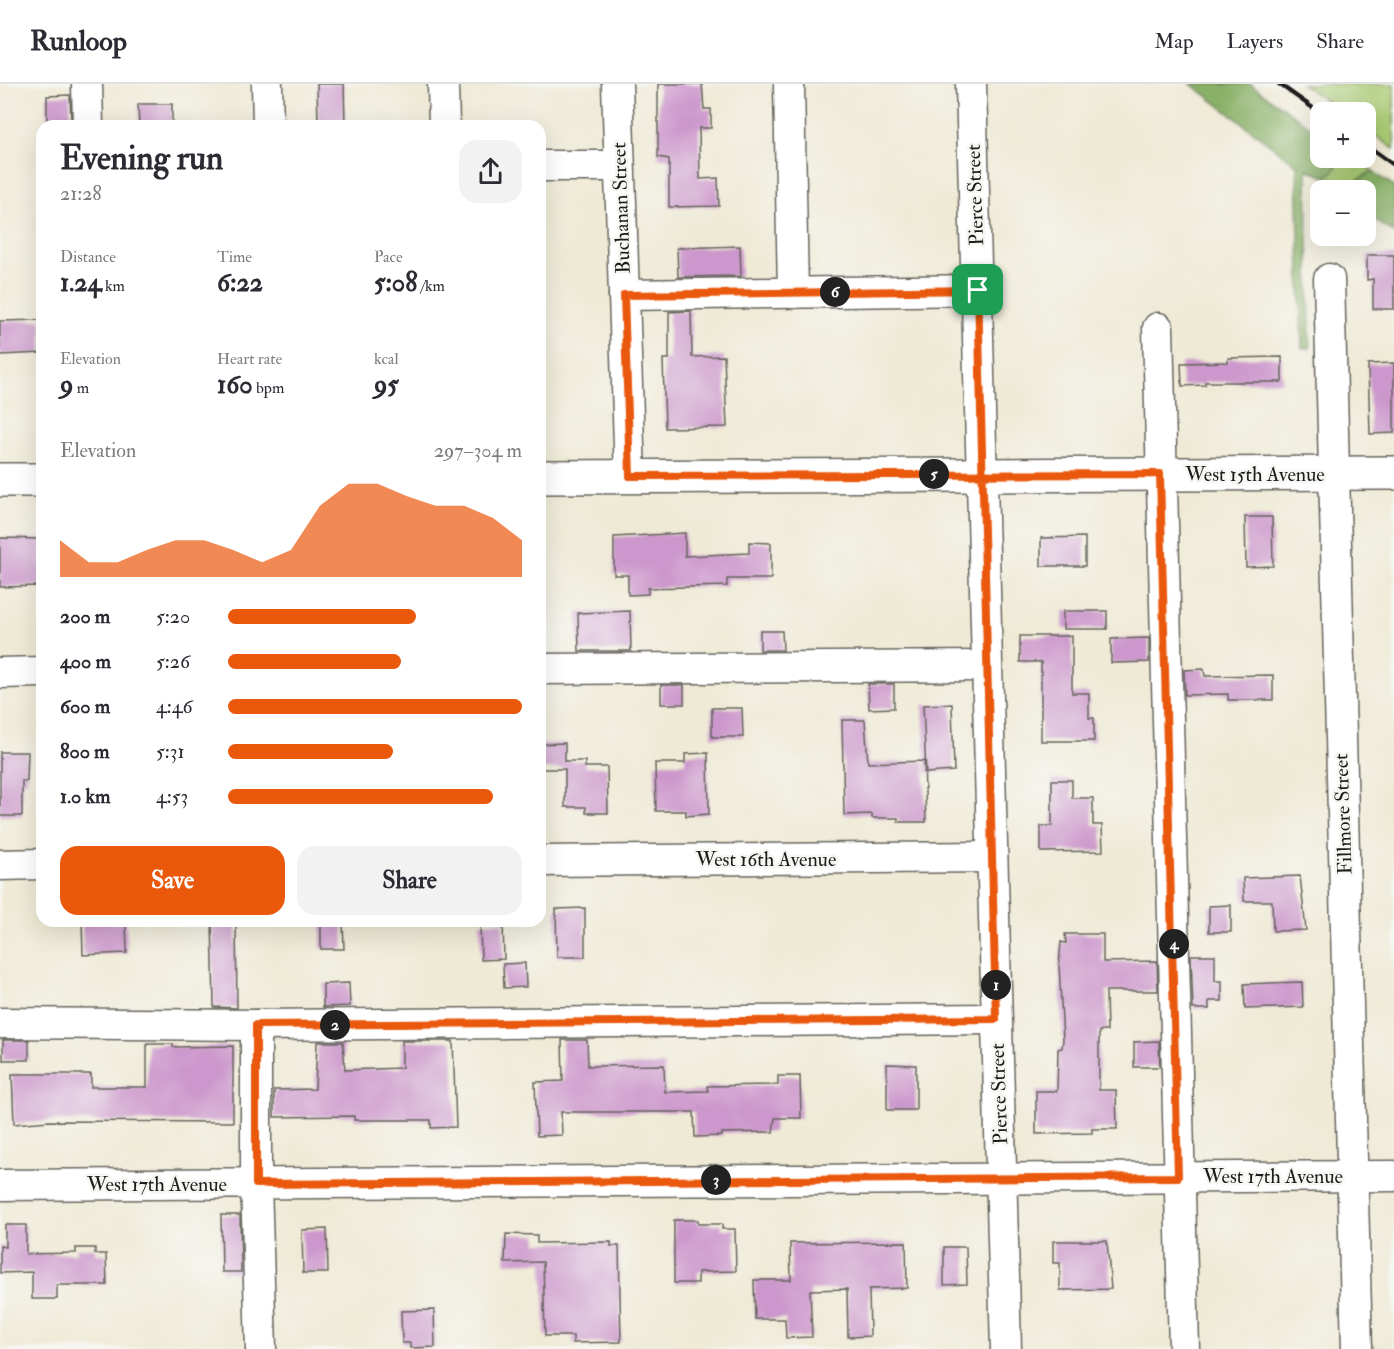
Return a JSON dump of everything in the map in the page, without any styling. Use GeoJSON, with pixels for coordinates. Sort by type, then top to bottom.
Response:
{"type":"FeatureCollection","features":[{"type":"Feature","properties":{"kind":"main road","name":"West 15th Avenue"},"geometry":{"type":"LineString","coordinates":[[546,477],[1394,473]]}},
{"type":"Feature","properties":{"kind":"main road"},"geometry":{"type":"LineString","coordinates":[[0,480],[36,480]]}},
{"type":"Feature","properties":{"kind":"street"},"geometry":{"type":"LineString","coordinates":[[87,84],[88,120]]}},
{"type":"Feature","properties":{"kind":"street"},"geometry":{"type":"LineString","coordinates":[[267,84],[268,120]]}},
{"type":"Feature","properties":{"kind":"street"},"geometry":{"type":"LineString","coordinates":[[443,84],[444,120]]}},
{"type":"Feature","properties":{"kind":"street","name":"Buchanan Street"},"geometry":{"type":"LineString","coordinates":[[617,84],[630,476]]}},
{"type":"Feature","properties":{"kind":"street"},"geometry":{"type":"LineString","coordinates":[[789,84],[793,293]]}},
{"type":"Feature","properties":{"kind":"street","name":"Pierce Street"},"geometry":{"type":"LineString","coordinates":[[971,84],[1006,1349]]}},
{"type":"Feature","properties":{"kind":"street"},"geometry":{"type":"LineString","coordinates":[[546,166],[619,166]]}},
{"type":"Feature","properties":{"kind":"street","name":"Fillmore Street"},"geometry":{"type":"LineString","coordinates":[[1329,279],[1357,1349]]}},
{"type":"Feature","properties":{"kind":"street"},"geometry":{"type":"LineString","coordinates":[[624,295],[978,290]]}},
{"type":"Feature","properties":{"kind":"street"},"geometry":{"type":"LineString","coordinates":[[1158,328],[1184,1349]]}},
{"type":"Feature","properties":{"kind":"street"},"geometry":{"type":"LineString","coordinates":[[546,669],[987,666]]}},
{"type":"Feature","properties":{"kind":"street"},"geometry":{"type":"LineString","coordinates":[[0,673],[36,672]]}},
{"type":"Feature","properties":{"kind":"street","name":"West 16th Avenue"},"geometry":{"type":"LineString","coordinates":[[546,861],[992,857]]}},
{"type":"Feature","properties":{"kind":"street"},"geometry":{"type":"LineString","coordinates":[[0,865],[36,864]]}},
{"type":"Feature","properties":{"kind":"street"},"geometry":{"type":"LineString","coordinates":[[0,1023],[256,1025],[996,1019]]}},
{"type":"Feature","properties":{"kind":"street"},"geometry":{"type":"LineString","coordinates":[[256,1025],[256,1184],[261,1349]]}},
{"type":"Feature","properties":{"kind":"street","name":"West 17th Avenue"},"geometry":{"type":"LineString","coordinates":[[0,1185],[1394,1176]]}},
{"type":"Feature","properties":{"kind":"green space"},"geometry":{"type":"Polygon","coordinates":[[[1191,84],[1250,84],[1310,127],[1310,168],[1336,168],[1325,177],[1307,169],[1310,348],[1302,348],[1297,165],[1191,84]]]}},
{"type":"Feature","properties":{"kind":"green space"},"geometry":{"type":"Polygon","coordinates":[[[1302,84],[1394,84],[1394,149],[1376,136],[1376,102],[1328,102],[1302,84]]]}},
{"type":"Feature","properties":{"kind":"green space"},"geometry":{"type":"Polygon","coordinates":[[[1336,168],[1368,168],[1373,171],[1358,180],[1337,180],[1325,177],[1336,168]]]}},
{"type":"Feature","properties":{"kind":"green space"},"geometry":{"type":"Polygon","coordinates":[[[1373,171],[1394,187],[1394,233],[1376,221],[1376,180],[1358,180],[1373,171]]]}},
{"type":"Feature","properties":{"kind":"building"},"geometry":{"type":"Polygon","coordinates":[[[317,84],[344,84],[345,120],[318,120],[317,84]]]}},
{"type":"Feature","properties":{"kind":"building"},"geometry":{"type":"Polygon","coordinates":[[[658,84],[702,84],[704,109],[711,109],[711,128],[699,128],[700,179],[718,178],[719,206],[669,207],[669,159],[658,157],[658,84]]]}},
{"type":"Feature","properties":{"kind":"building"},"geometry":{"type":"Polygon","coordinates":[[[70,95],[71,120],[47,120],[47,96],[70,95]]]}},
{"type":"Feature","properties":{"kind":"building"},"geometry":{"type":"Polygon","coordinates":[[[138,104],[172,104],[172,120],[139,120],[138,104]]]}},
{"type":"Feature","properties":{"kind":"building"},"geometry":{"type":"Polygon","coordinates":[[[740,246],[741,276],[678,277],[677,248],[740,246]]]}},
{"type":"Feature","properties":{"kind":"building"},"geometry":{"type":"Polygon","coordinates":[[[1367,255],[1394,255],[1394,309],[1373,309],[1373,279],[1367,280],[1367,255]]]}},
{"type":"Feature","properties":{"kind":"building"},"geometry":{"type":"Polygon","coordinates":[[[691,311],[692,357],[724,356],[727,427],[665,428],[663,359],[669,359],[669,312],[691,311]]]}},
{"type":"Feature","properties":{"kind":"building"},"geometry":{"type":"Polygon","coordinates":[[[36,320],[36,353],[0,355],[0,321],[36,320]]]}},
{"type":"Feature","properties":{"kind":"building"},"geometry":{"type":"Polygon","coordinates":[[[1282,357],[1282,382],[1205,382],[1205,385],[1182,386],[1181,363],[1228,362],[1228,358],[1282,357]]]}},
{"type":"Feature","properties":{"kind":"building"},"geometry":{"type":"Polygon","coordinates":[[[1394,363],[1394,433],[1370,434],[1368,364],[1394,363]]]}},
{"type":"Feature","properties":{"kind":"building"},"geometry":{"type":"Polygon","coordinates":[[[1245,517],[1272,517],[1273,566],[1246,567],[1245,517]]]}},
{"type":"Feature","properties":{"kind":"building"},"geometry":{"type":"Polygon","coordinates":[[[685,533],[685,556],[749,553],[749,542],[771,543],[771,579],[727,579],[727,586],[648,588],[648,594],[628,595],[628,575],[614,575],[614,537],[685,533]]]}},
{"type":"Feature","properties":{"kind":"building"},"geometry":{"type":"Polygon","coordinates":[[[1085,537],[1085,566],[1041,566],[1041,538],[1085,537]]]}},
{"type":"Feature","properties":{"kind":"building"},"geometry":{"type":"Polygon","coordinates":[[[0,538],[36,539],[36,586],[0,587],[0,538]]]}},
{"type":"Feature","properties":{"kind":"building"},"geometry":{"type":"Polygon","coordinates":[[[630,611],[631,651],[579,651],[578,613],[630,611]]]}},
{"type":"Feature","properties":{"kind":"building"},"geometry":{"type":"Polygon","coordinates":[[[1063,611],[1107,611],[1107,629],[1063,629],[1063,611]]]}},
{"type":"Feature","properties":{"kind":"building"},"geometry":{"type":"Polygon","coordinates":[[[760,631],[782,631],[783,650],[760,650],[760,631]]]}},
{"type":"Feature","properties":{"kind":"building"},"geometry":{"type":"Polygon","coordinates":[[[1020,636],[1072,636],[1072,693],[1089,693],[1089,718],[1094,718],[1094,741],[1041,741],[1041,662],[1020,662],[1020,636]]]}},
{"type":"Feature","properties":{"kind":"building"},"geometry":{"type":"Polygon","coordinates":[[[1149,638],[1149,662],[1111,663],[1111,639],[1149,638]]]}},
{"type":"Feature","properties":{"kind":"building"},"geometry":{"type":"Polygon","coordinates":[[[1204,669],[1205,676],[1273,675],[1273,700],[1228,700],[1228,694],[1185,695],[1184,670],[1204,669]]]}},
{"type":"Feature","properties":{"kind":"building"},"geometry":{"type":"Polygon","coordinates":[[[868,684],[894,684],[894,708],[869,709],[868,684]]]}},
{"type":"Feature","properties":{"kind":"building"},"geometry":{"type":"Polygon","coordinates":[[[661,685],[684,685],[684,704],[661,704],[661,685]]]}},
{"type":"Feature","properties":{"kind":"building"},"geometry":{"type":"Polygon","coordinates":[[[952,704],[954,771],[926,773],[923,705],[952,704]]]}},
{"type":"Feature","properties":{"kind":"building"},"geometry":{"type":"Polygon","coordinates":[[[712,708],[742,708],[743,737],[712,737],[712,708]]]}},
{"type":"Feature","properties":{"kind":"building"},"geometry":{"type":"Polygon","coordinates":[[[842,720],[865,720],[868,763],[924,761],[926,822],[898,822],[898,818],[872,818],[872,814],[844,815],[842,720]]]}},
{"type":"Feature","properties":{"kind":"building"},"geometry":{"type":"Polygon","coordinates":[[[565,743],[565,761],[585,761],[585,767],[607,767],[608,813],[586,813],[586,807],[565,807],[565,769],[546,769],[546,744],[565,743]]]}},
{"type":"Feature","properties":{"kind":"building"},"geometry":{"type":"Polygon","coordinates":[[[0,752],[28,752],[27,781],[22,781],[22,816],[0,816],[0,752]]]}},
{"type":"Feature","properties":{"kind":"building"},"geometry":{"type":"Polygon","coordinates":[[[708,753],[709,814],[686,816],[686,811],[656,811],[655,763],[685,763],[685,754],[708,753]]]}},
{"type":"Feature","properties":{"kind":"building"},"geometry":{"type":"Polygon","coordinates":[[[1052,780],[1072,780],[1072,798],[1093,798],[1093,825],[1102,825],[1103,851],[1041,852],[1041,826],[1052,826],[1052,780]]]}},
{"type":"Feature","properties":{"kind":"building"},"geometry":{"type":"Polygon","coordinates":[[[1300,876],[1306,930],[1273,931],[1272,901],[1244,901],[1243,878],[1300,876]]]}},
{"type":"Feature","properties":{"kind":"building"},"geometry":{"type":"Polygon","coordinates":[[[1231,905],[1231,932],[1209,932],[1209,906],[1231,905]]]}},
{"type":"Feature","properties":{"kind":"building"},"geometry":{"type":"Polygon","coordinates":[[[585,908],[585,957],[557,957],[556,909],[585,908]]]}},
{"type":"Feature","properties":{"kind":"building"},"geometry":{"type":"Polygon","coordinates":[[[82,927],[126,927],[127,953],[83,955],[82,927]]]}},
{"type":"Feature","properties":{"kind":"building"},"geometry":{"type":"Polygon","coordinates":[[[212,927],[236,927],[237,1008],[214,1007],[212,927]]]}},
{"type":"Feature","properties":{"kind":"building"},"geometry":{"type":"Polygon","coordinates":[[[321,927],[343,927],[344,949],[321,949],[321,927]]]}},
{"type":"Feature","properties":{"kind":"building"},"geometry":{"type":"Polygon","coordinates":[[[480,927],[503,927],[504,959],[481,960],[480,927]]]}},
{"type":"Feature","properties":{"kind":"building"},"geometry":{"type":"Polygon","coordinates":[[[1065,934],[1103,934],[1103,962],[1157,961],[1158,991],[1106,991],[1107,1031],[1099,1031],[1099,1090],[1116,1090],[1117,1129],[1092,1129],[1092,1133],[1036,1134],[1036,1091],[1057,1091],[1058,1049],[1062,1048],[1063,1040],[1059,965],[1061,942],[1066,943],[1065,934]]]}},
{"type":"Feature","properties":{"kind":"building"},"geometry":{"type":"Polygon","coordinates":[[[1191,955],[1215,955],[1215,981],[1222,981],[1222,1001],[1209,1001],[1209,1009],[1193,1009],[1191,955]]]}},
{"type":"Feature","properties":{"kind":"building"},"geometry":{"type":"Polygon","coordinates":[[[525,963],[526,987],[504,988],[503,964],[525,963]]]}},
{"type":"Feature","properties":{"kind":"building"},"geometry":{"type":"Polygon","coordinates":[[[1302,982],[1303,1007],[1245,1009],[1244,984],[1302,982]]]}},
{"type":"Feature","properties":{"kind":"building"},"geometry":{"type":"Polygon","coordinates":[[[349,983],[350,1006],[323,1007],[323,984],[349,983]]]}},
{"type":"Feature","properties":{"kind":"building"},"geometry":{"type":"Polygon","coordinates":[[[3,1040],[29,1040],[29,1060],[3,1060],[3,1040]]]}},
{"type":"Feature","properties":{"kind":"building"},"geometry":{"type":"Polygon","coordinates":[[[562,1040],[587,1040],[588,1066],[664,1065],[665,1092],[708,1091],[707,1086],[778,1085],[778,1076],[800,1076],[801,1118],[775,1118],[773,1132],[722,1133],[722,1136],[695,1137],[694,1112],[561,1112],[562,1135],[537,1136],[535,1082],[563,1081],[562,1040]]]}},
{"type":"Feature","properties":{"kind":"building"},"geometry":{"type":"Polygon","coordinates":[[[402,1041],[453,1041],[456,1127],[431,1128],[431,1120],[354,1120],[354,1116],[274,1117],[274,1090],[315,1089],[317,1042],[343,1042],[345,1070],[402,1068],[402,1041]]]}},
{"type":"Feature","properties":{"kind":"building"},"geometry":{"type":"Polygon","coordinates":[[[1159,1041],[1160,1067],[1134,1067],[1134,1042],[1159,1041]]]}},
{"type":"Feature","properties":{"kind":"building"},"geometry":{"type":"Polygon","coordinates":[[[147,1044],[173,1044],[173,1047],[233,1046],[233,1122],[49,1121],[14,1124],[12,1074],[91,1074],[91,1087],[147,1087],[147,1044]]]}},
{"type":"Feature","properties":{"kind":"building"},"geometry":{"type":"Polygon","coordinates":[[[887,1064],[916,1065],[916,1110],[887,1110],[887,1064]]]}},
{"type":"Feature","properties":{"kind":"building"},"geometry":{"type":"Polygon","coordinates":[[[221,1215],[240,1215],[241,1272],[222,1272],[221,1215]]]}},
{"type":"Feature","properties":{"kind":"building"},"geometry":{"type":"Polygon","coordinates":[[[674,1220],[698,1220],[698,1224],[722,1224],[722,1229],[735,1229],[736,1271],[698,1272],[698,1283],[674,1283],[674,1220]]]}},
{"type":"Feature","properties":{"kind":"building"},"geometry":{"type":"Polygon","coordinates":[[[5,1225],[26,1225],[26,1254],[76,1253],[76,1248],[95,1248],[95,1254],[106,1254],[107,1285],[57,1285],[57,1299],[32,1299],[32,1272],[0,1273],[0,1246],[5,1247],[5,1225]]]}},
{"type":"Feature","properties":{"kind":"building"},"geometry":{"type":"Polygon","coordinates":[[[327,1229],[328,1273],[303,1273],[302,1230],[327,1229]]]}},
{"type":"Feature","properties":{"kind":"building"},"geometry":{"type":"Polygon","coordinates":[[[506,1234],[537,1235],[537,1243],[611,1242],[611,1246],[619,1246],[621,1342],[573,1343],[573,1336],[545,1336],[543,1262],[505,1263],[506,1234]]]}},
{"type":"Feature","properties":{"kind":"building"},"geometry":{"type":"Polygon","coordinates":[[[1053,1241],[1107,1241],[1111,1289],[1060,1290],[1060,1263],[1053,1263],[1053,1241]]]}},
{"type":"Feature","properties":{"kind":"building"},"geometry":{"type":"Polygon","coordinates":[[[906,1242],[907,1288],[869,1289],[870,1336],[848,1337],[847,1289],[810,1290],[812,1337],[786,1338],[785,1319],[755,1319],[754,1280],[791,1280],[790,1243],[906,1242]]]}},
{"type":"Feature","properties":{"kind":"building"},"geometry":{"type":"Polygon","coordinates":[[[944,1247],[966,1247],[967,1284],[944,1285],[944,1247]]]}},
{"type":"Feature","properties":{"kind":"building"},"geometry":{"type":"Polygon","coordinates":[[[434,1310],[435,1347],[410,1348],[410,1343],[402,1343],[401,1311],[434,1310]]]}},
{"type":"Feature","properties":{"kind":"railway"},"geometry":{"type":"LineString","coordinates":[[1279,84],[1310,106]]}},
{"type":"Feature","properties":{"kind":"railway"},"geometry":{"type":"LineString","coordinates":[[1376,152],[1394,165]]}},
{"type":"Feature","properties":{"kind":"route"},"geometry":{"type":"LineString","coordinates":[[978,290],[624,295],[630,476],[983,474],[1160,474],[1178,1102],[1178,1177],[256,1184],[258,1149],[256,1025],[996,1019],[983,474],[978,290]]}}]}
